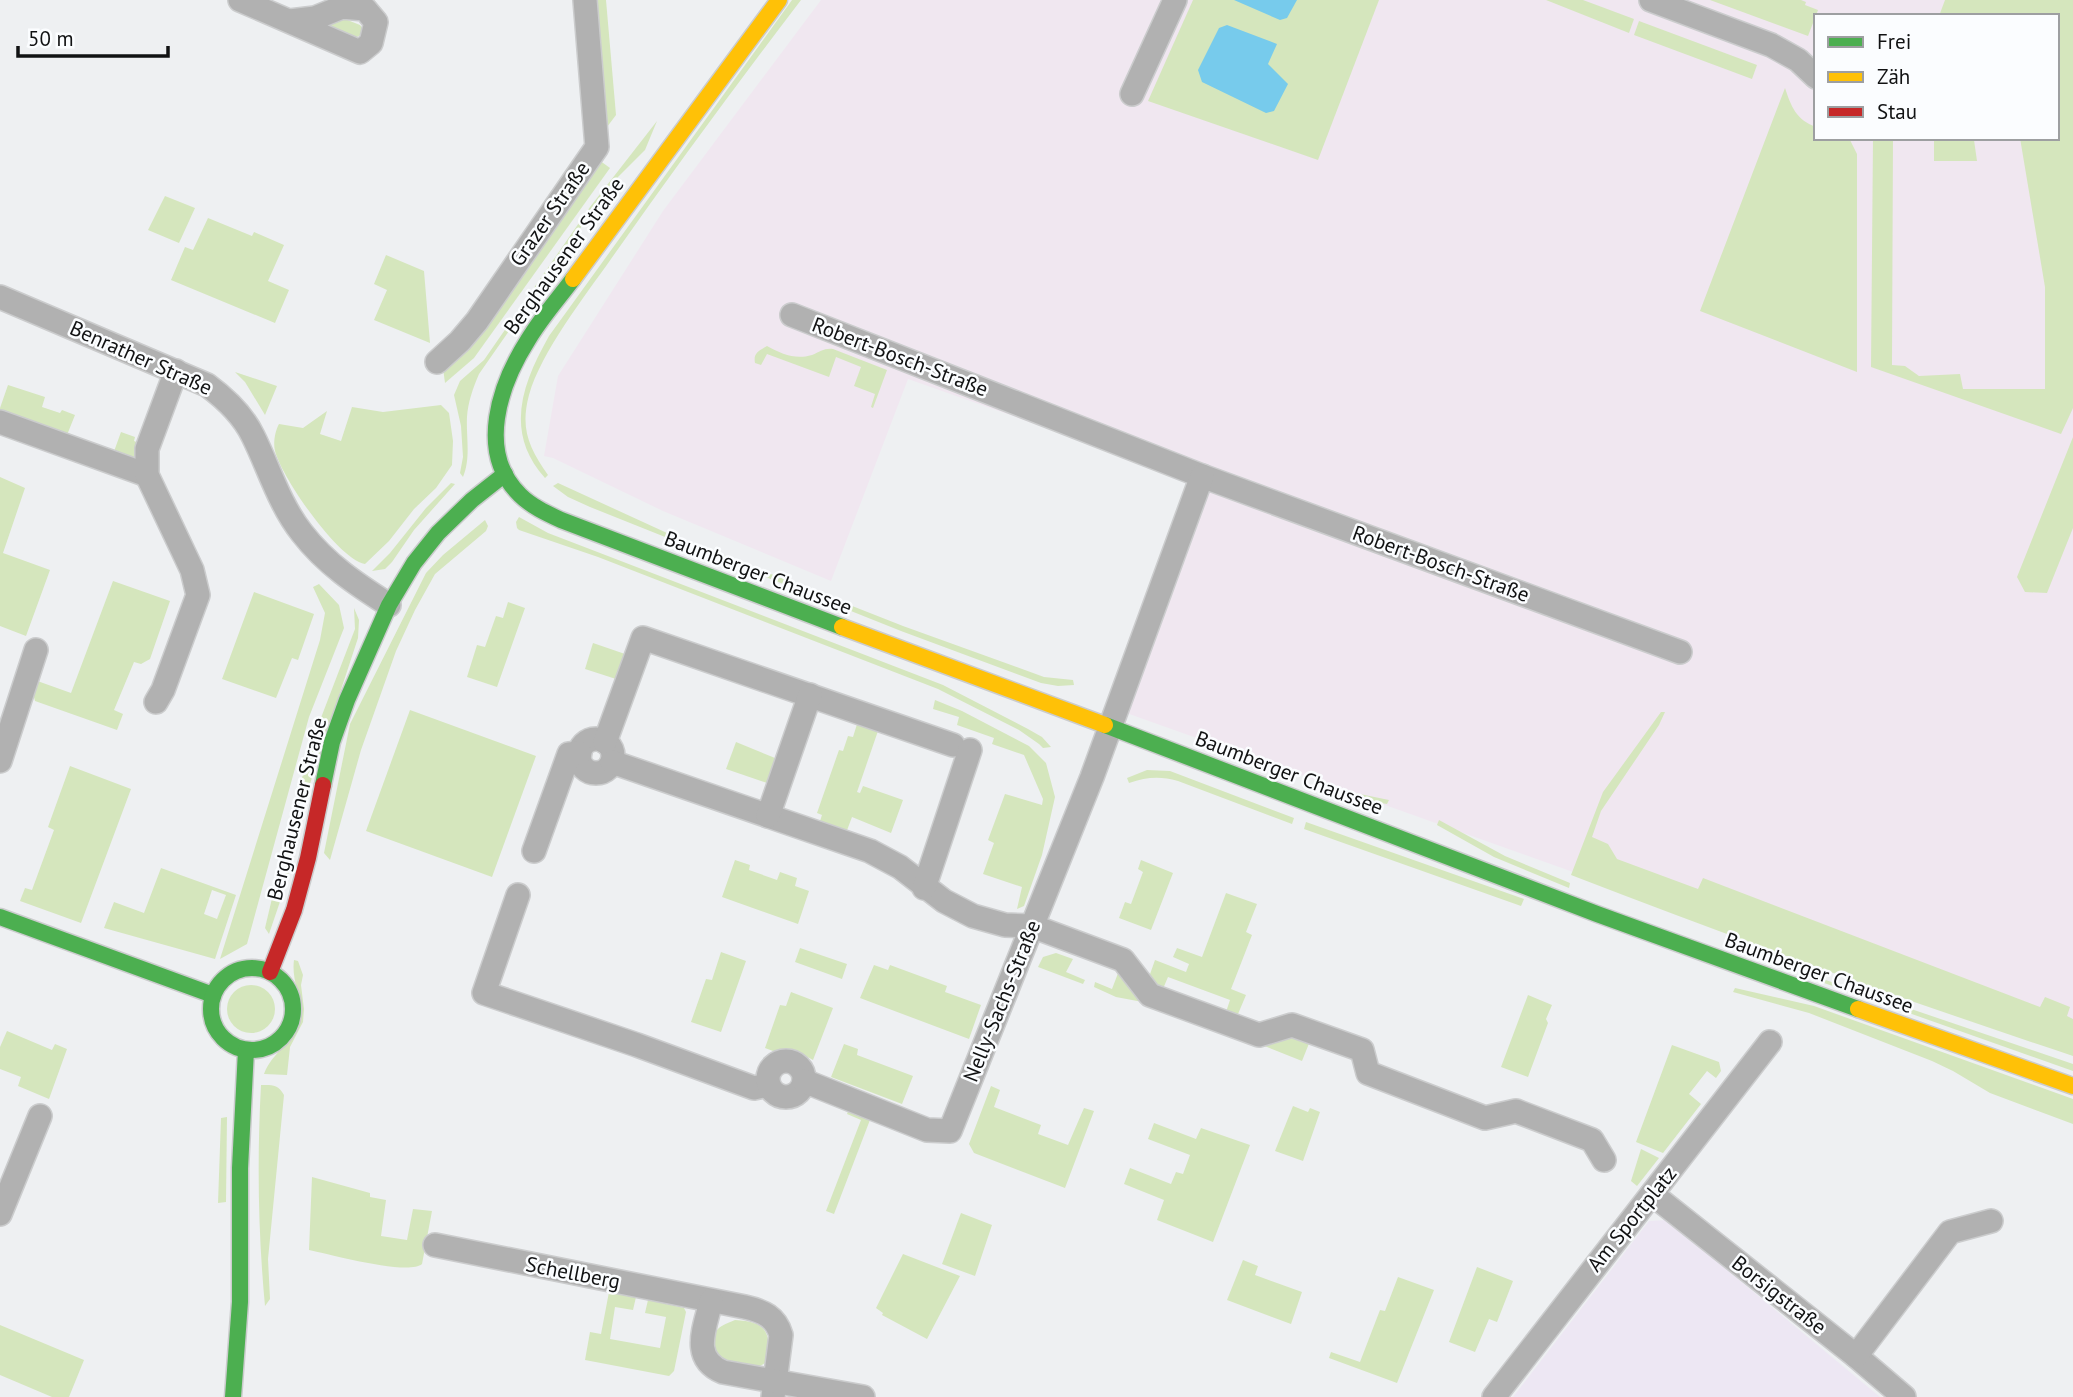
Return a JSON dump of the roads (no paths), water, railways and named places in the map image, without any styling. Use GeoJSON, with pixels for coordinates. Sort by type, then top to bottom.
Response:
{"type":"FeatureCollection","features":[{"type":"Feature","properties":{"kind":"street"},"geometry":{"type":"LineString","coordinates":[[240,0],[290,21]]}},
{"type":"Feature","properties":{"kind":"street","name":"Grazer Straße"},"geometry":{"type":"LineString","coordinates":[[437,362],[477,321],[597,147],[585,0]]}},
{"type":"Feature","properties":{"kind":"street","name":"Berghausener Straße"},"geometry":{"type":"LineString","coordinates":[[270,972],[294,910],[308,858],[332,742],[347,700],[389,605],[414,562],[438,533],[472,500],[505,474],[498,458],[495,424],[499,400],[508,376],[528,339],[779,0]]}},
{"type":"Feature","properties":{"kind":"street"},"geometry":{"type":"LineString","coordinates":[[1132,94],[1175,0]]}},
{"type":"Feature","properties":{"kind":"street"},"geometry":{"type":"LineString","coordinates":[[1651,0],[1772,46],[1798,61],[1814,75]]}},
{"type":"Feature","properties":{"kind":"street","name":"Benrather Straße"},"geometry":{"type":"LineString","coordinates":[[0,297],[207,384],[230,402],[253,435],[273,483],[301,532],[336,570],[389,605]]}},
{"type":"Feature","properties":{"kind":"street","name":"Robert-Bosch-Straße"},"geometry":{"type":"LineString","coordinates":[[792,315],[1202,476],[1680,652]]}},
{"type":"Feature","properties":{"kind":"street"},"geometry":{"type":"LineString","coordinates":[[156,702],[163,690],[198,595],[192,570],[147,475],[147,449],[176,371]]}},
{"type":"Feature","properties":{"kind":"street"},"geometry":{"type":"LineString","coordinates":[[0,422],[147,475]]}},
{"type":"Feature","properties":{"kind":"street","name":"Baumberger Chaussee"},"geometry":{"type":"LineString","coordinates":[[505,474],[524,499],[556,518],[585,530],[1109,726],[1623,923],[2073,1086]]}},
{"type":"Feature","properties":{"kind":"street"},"geometry":{"type":"LineString","coordinates":[[1109,726],[1202,476]]}},
{"type":"Feature","properties":{"kind":"street"},"geometry":{"type":"LineString","coordinates":[[534,851],[569,754],[580,753],[582,765],[594,773],[608,768],[609,752],[643,638],[962,748],[924,888]]}},
{"type":"Feature","properties":{"kind":"street"},"geometry":{"type":"LineString","coordinates":[[0,761],[36,650]]}},
{"type":"Feature","properties":{"kind":"street"},"geometry":{"type":"LineString","coordinates":[[768,816],[810,695]]}},
{"type":"Feature","properties":{"kind":"street","name":"Nelly-Sachs-Straße"},"geometry":{"type":"LineString","coordinates":[[518,895],[484,993],[754,1088],[768,1085],[769,1071],[774,1065],[787,1061],[800,1067],[804,1081],[927,1130],[950,1131],[1109,726]]}},
{"type":"Feature","properties":{"kind":"street"},"geometry":{"type":"LineString","coordinates":[[609,752],[768,816],[870,851],[900,867],[944,901],[974,915],[1005,925],[1032,926],[1123,960],[1150,995],[1259,1035],[1292,1025],[1362,1049],[1368,1073],[1485,1118],[1516,1111],[1592,1140],[1604,1160]]}},
{"type":"Feature","properties":{"kind":"street"},"geometry":{"type":"LineString","coordinates":[[0,917],[213,995]]}},
{"type":"Feature","properties":{"kind":"street"},"geometry":{"type":"LineString","coordinates":[[243,968],[270,972],[281,979],[288,990],[292,1002],[289,1027],[271,1045],[246,1050],[235,1046],[225,1040],[212,1019],[213,995],[220,983],[230,974],[243,968]]}},
{"type":"Feature","properties":{"kind":"street","name":"Am Sportplatz"},"geometry":{"type":"LineString","coordinates":[[1494,1397],[1770,1042]]}},
{"type":"Feature","properties":{"kind":"street"},"geometry":{"type":"LineString","coordinates":[[233,1397],[240,1301],[240,1168],[246,1050]]}},
{"type":"Feature","properties":{"kind":"street"},"geometry":{"type":"LineString","coordinates":[[0,1214],[40,1116]]}},
{"type":"Feature","properties":{"kind":"street","name":"Borsigstraße"},"geometry":{"type":"LineString","coordinates":[[1652,1194],[1904,1397]]}},
{"type":"Feature","properties":{"kind":"street"},"geometry":{"type":"LineString","coordinates":[[1856,1356],[1950,1232],[1991,1221]]}},
{"type":"Feature","properties":{"kind":"street","name":"Schellberg"},"geometry":{"type":"LineString","coordinates":[[435,1245],[756,1309],[765,1313],[779,1326],[781,1335],[774,1389]]}},
{"type":"Feature","properties":{"kind":"street"},"geometry":{"type":"LineString","coordinates":[[710,1301],[702,1346],[706,1362],[713,1368],[774,1389],[863,1397]]}},
{"type":"Feature","properties":{"kind":"water"},"geometry":{"type":"Polygon","coordinates":[[[1234,0],[1297,0],[1287,18],[1280,20],[1234,0]]]}},
{"type":"Feature","properties":{"kind":"water"},"geometry":{"type":"Polygon","coordinates":[[[1227,25],[1277,44],[1268,64],[1288,84],[1274,111],[1266,113],[1202,82],[1198,70],[1219,28],[1227,25]]]}}]}
